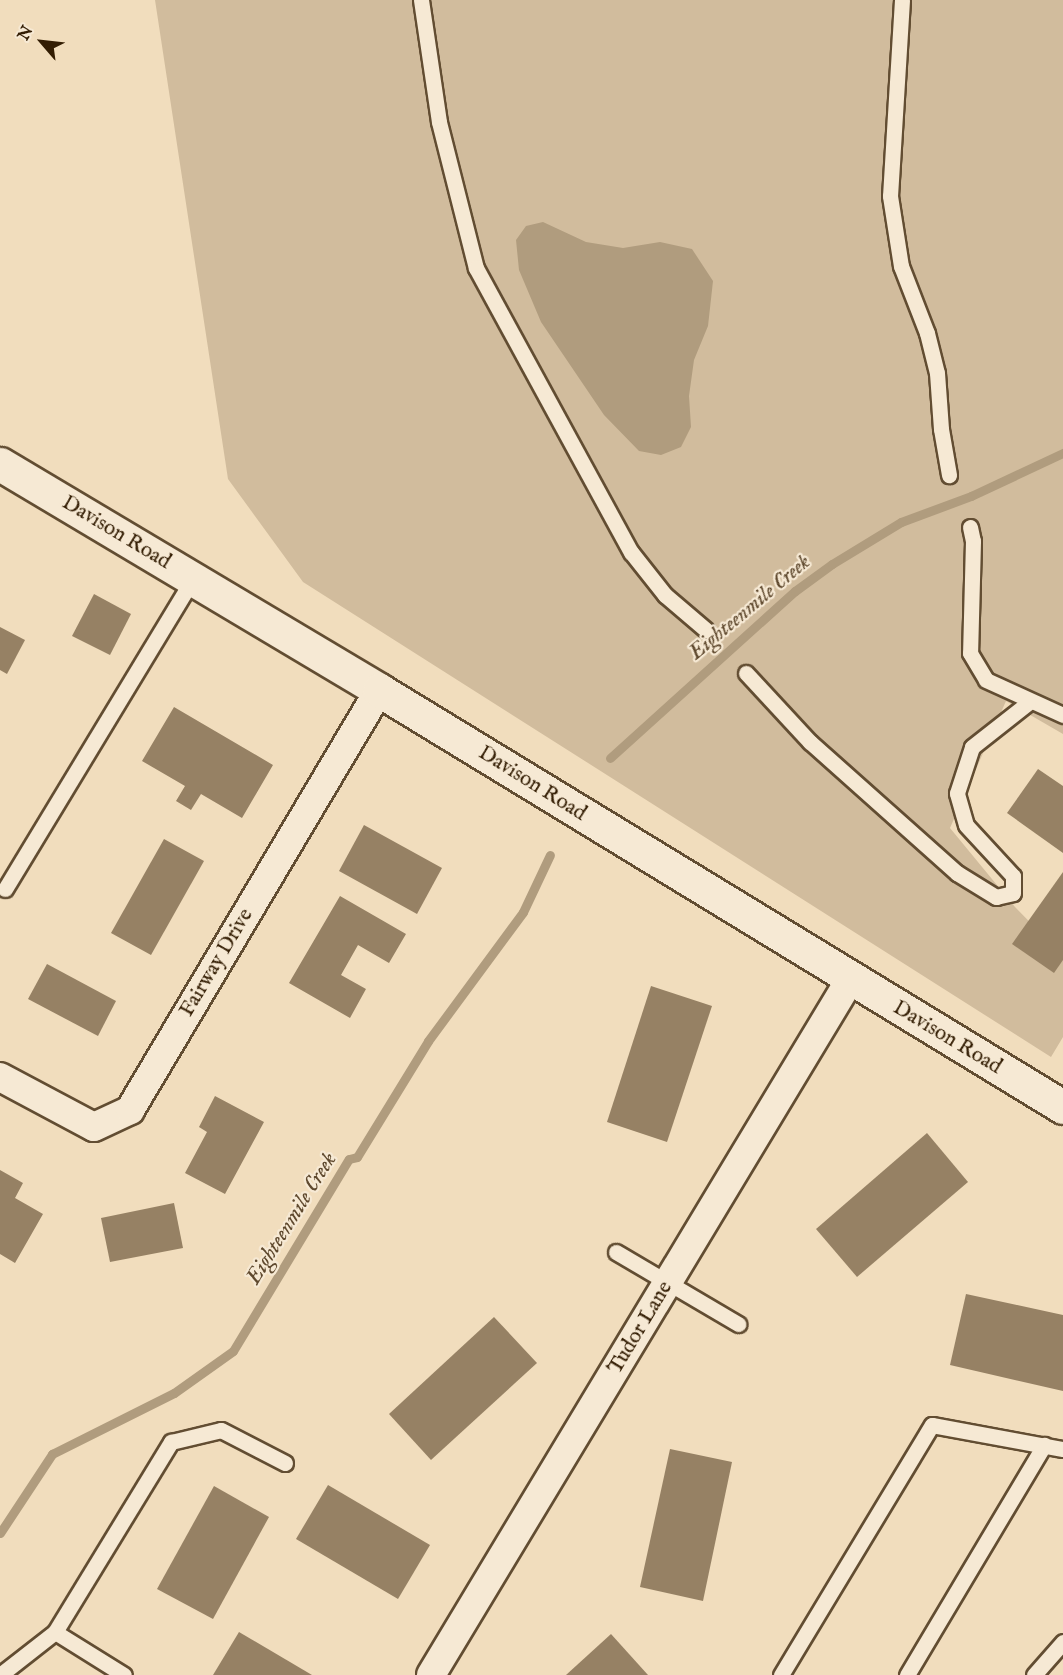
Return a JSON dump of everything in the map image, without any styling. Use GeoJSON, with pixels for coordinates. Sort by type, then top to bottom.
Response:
{"type":"FeatureCollection","features":[{"type":"Feature","properties":{"kind":"street","name":"Davison Road"},"geometry":{"type":"LineString","coordinates":[[0,464],[379,690],[850,980],[1063,1107]]}},
{"type":"Feature","properties":{"kind":"street","name":"Fairway Drive"},"geometry":{"type":"LineString","coordinates":[[0,1077],[94,1127],[130,1110],[379,690]]}},
{"type":"Feature","properties":{"kind":"street","name":"Tudor Lane"},"geometry":{"type":"LineString","coordinates":[[431,1675],[850,980]]}},
{"type":"Feature","properties":{"kind":"lane"},"geometry":{"type":"LineString","coordinates":[[421,0],[439,122],[476,268],[632,552],[665,595],[706,630]]}},
{"type":"Feature","properties":{"kind":"lane"},"geometry":{"type":"LineString","coordinates":[[902,0],[890,196],[901,266],[927,333],[937,373],[941,429],[949,475]]}},
{"type":"Feature","properties":{"kind":"lane"},"geometry":{"type":"LineString","coordinates":[[970,527],[973,541],[970,653],[986,680],[1028,703],[1063,716]]}},
{"type":"Feature","properties":{"kind":"lane"},"geometry":{"type":"LineString","coordinates":[[5,889],[193,579]]}},
{"type":"Feature","properties":{"kind":"lane"},"geometry":{"type":"LineString","coordinates":[[746,673],[810,742],[957,873],[996,897],[1012,893],[1012,876],[966,825],[957,793],[972,747],[1028,703]]}},
{"type":"Feature","properties":{"kind":"lane"},"geometry":{"type":"LineString","coordinates":[[616,1252],[738,1324]]}},
{"type":"Feature","properties":{"kind":"lane"},"geometry":{"type":"LineString","coordinates":[[781,1675],[932,1425],[1063,1449]]}},
{"type":"Feature","properties":{"kind":"lane"},"geometry":{"type":"LineString","coordinates":[[0,1675],[55,1632],[171,1443],[222,1430],[285,1463]]}},
{"type":"Feature","properties":{"kind":"lane"},"geometry":{"type":"LineString","coordinates":[[907,1675],[1044,1445]]}},
{"type":"Feature","properties":{"kind":"lane"},"geometry":{"type":"LineString","coordinates":[[55,1632],[124,1675]]}},
{"type":"Feature","properties":{"kind":"lane"},"geometry":{"type":"LineString","coordinates":[[1034,1675],[1063,1642]]}},
{"type":"Feature","properties":{"kind":"shaded area"},"geometry":{"type":"Polygon","coordinates":[[[155,0],[1063,0],[1063,734],[1006,701],[950,828],[1015,907],[1063,956],[1063,1037],[1051,1057],[303,582],[228,479],[155,0]]]}},
{"type":"Feature","properties":{"kind":"shaded area"},"geometry":{"type":"Polygon","coordinates":[[[543,222],[586,242],[623,248],[660,242],[692,249],[713,281],[708,326],[694,360],[689,396],[691,427],[681,447],[661,455],[639,451],[604,415],[541,322],[519,270],[516,240],[526,226],[543,222]]]}},
{"type":"Feature","properties":{"kind":"building"},"geometry":{"type":"Polygon","coordinates":[[[94,594],[131,614],[110,655],[72,636],[94,594]]]}},
{"type":"Feature","properties":{"kind":"building"},"geometry":{"type":"Polygon","coordinates":[[[0,627],[25,640],[7,674],[0,670],[0,627]]]}},
{"type":"Feature","properties":{"kind":"building"},"geometry":{"type":"Polygon","coordinates":[[[174,707],[273,765],[242,818],[201,794],[191,810],[176,801],[185,786],[142,761],[174,707]]]}},
{"type":"Feature","properties":{"kind":"building"},"geometry":{"type":"Polygon","coordinates":[[[1038,769],[1063,786],[1063,853],[1007,813],[1038,769]]]}},
{"type":"Feature","properties":{"kind":"building"},"geometry":{"type":"Polygon","coordinates":[[[364,825],[442,868],[417,914],[339,871],[364,825]]]}},
{"type":"Feature","properties":{"kind":"building"},"geometry":{"type":"Polygon","coordinates":[[[164,839],[204,861],[151,955],[111,933],[164,839]]]}},
{"type":"Feature","properties":{"kind":"building"},"geometry":{"type":"Polygon","coordinates":[[[1063,872],[1063,960],[1054,973],[1012,944],[1063,872]]]}},
{"type":"Feature","properties":{"kind":"building"},"geometry":{"type":"Polygon","coordinates":[[[340,896],[406,934],[389,963],[358,945],[341,975],[366,989],[350,1018],[289,983],[340,896]]]}},
{"type":"Feature","properties":{"kind":"building"},"geometry":{"type":"Polygon","coordinates":[[[47,964],[116,1001],[98,1036],[28,999],[47,964]]]}},
{"type":"Feature","properties":{"kind":"building"},"geometry":{"type":"Polygon","coordinates":[[[651,986],[712,1006],[667,1142],[607,1122],[651,986]]]}},
{"type":"Feature","properties":{"kind":"building"},"geometry":{"type":"Polygon","coordinates":[[[215,1096],[264,1122],[225,1194],[185,1173],[207,1132],[199,1127],[215,1096]]]}},
{"type":"Feature","properties":{"kind":"building"},"geometry":{"type":"Polygon","coordinates":[[[927,1133],[968,1182],[857,1277],[816,1229],[927,1133]]]}},
{"type":"Feature","properties":{"kind":"building"},"geometry":{"type":"Polygon","coordinates":[[[0,1170],[23,1183],[15,1198],[43,1214],[15,1263],[0,1254],[0,1170]]]}},
{"type":"Feature","properties":{"kind":"building"},"geometry":{"type":"Polygon","coordinates":[[[174,1203],[183,1248],[110,1262],[101,1218],[174,1203]]]}},
{"type":"Feature","properties":{"kind":"building"},"geometry":{"type":"Polygon","coordinates":[[[966,1294],[1063,1315],[1063,1391],[950,1365],[966,1294]]]}},
{"type":"Feature","properties":{"kind":"building"},"geometry":{"type":"Polygon","coordinates":[[[494,1317],[537,1363],[431,1460],[389,1414],[494,1317]]]}},
{"type":"Feature","properties":{"kind":"building"},"geometry":{"type":"Polygon","coordinates":[[[670,1449],[732,1462],[703,1601],[640,1587],[670,1449]]]}},
{"type":"Feature","properties":{"kind":"building"},"geometry":{"type":"Polygon","coordinates":[[[328,1485],[430,1545],[398,1599],[296,1539],[328,1485]]]}},
{"type":"Feature","properties":{"kind":"building"},"geometry":{"type":"Polygon","coordinates":[[[214,1486],[269,1517],[213,1619],[157,1589],[214,1486]]]}},
{"type":"Feature","properties":{"kind":"building"},"geometry":{"type":"Polygon","coordinates":[[[239,1632],[312,1675],[213,1675],[239,1632]]]}},
{"type":"Feature","properties":{"kind":"building"},"geometry":{"type":"Polygon","coordinates":[[[611,1634],[648,1675],[566,1675],[611,1634]]]}},
{"type":"Feature","properties":{"kind":"waterway","name":"Eighteenmile Creek"},"geometry":{"type":"LineString","coordinates":[[610,758],[795,591],[832,564],[901,522],[971,496],[1063,453]]}},
{"type":"Feature","properties":{"kind":"waterway","name":"Eighteenmile Creek"},"geometry":{"type":"LineString","coordinates":[[0,1533],[52,1454],[174,1393],[233,1351],[349,1159],[357,1157],[428,1041],[523,912],[550,855]]}}]}
